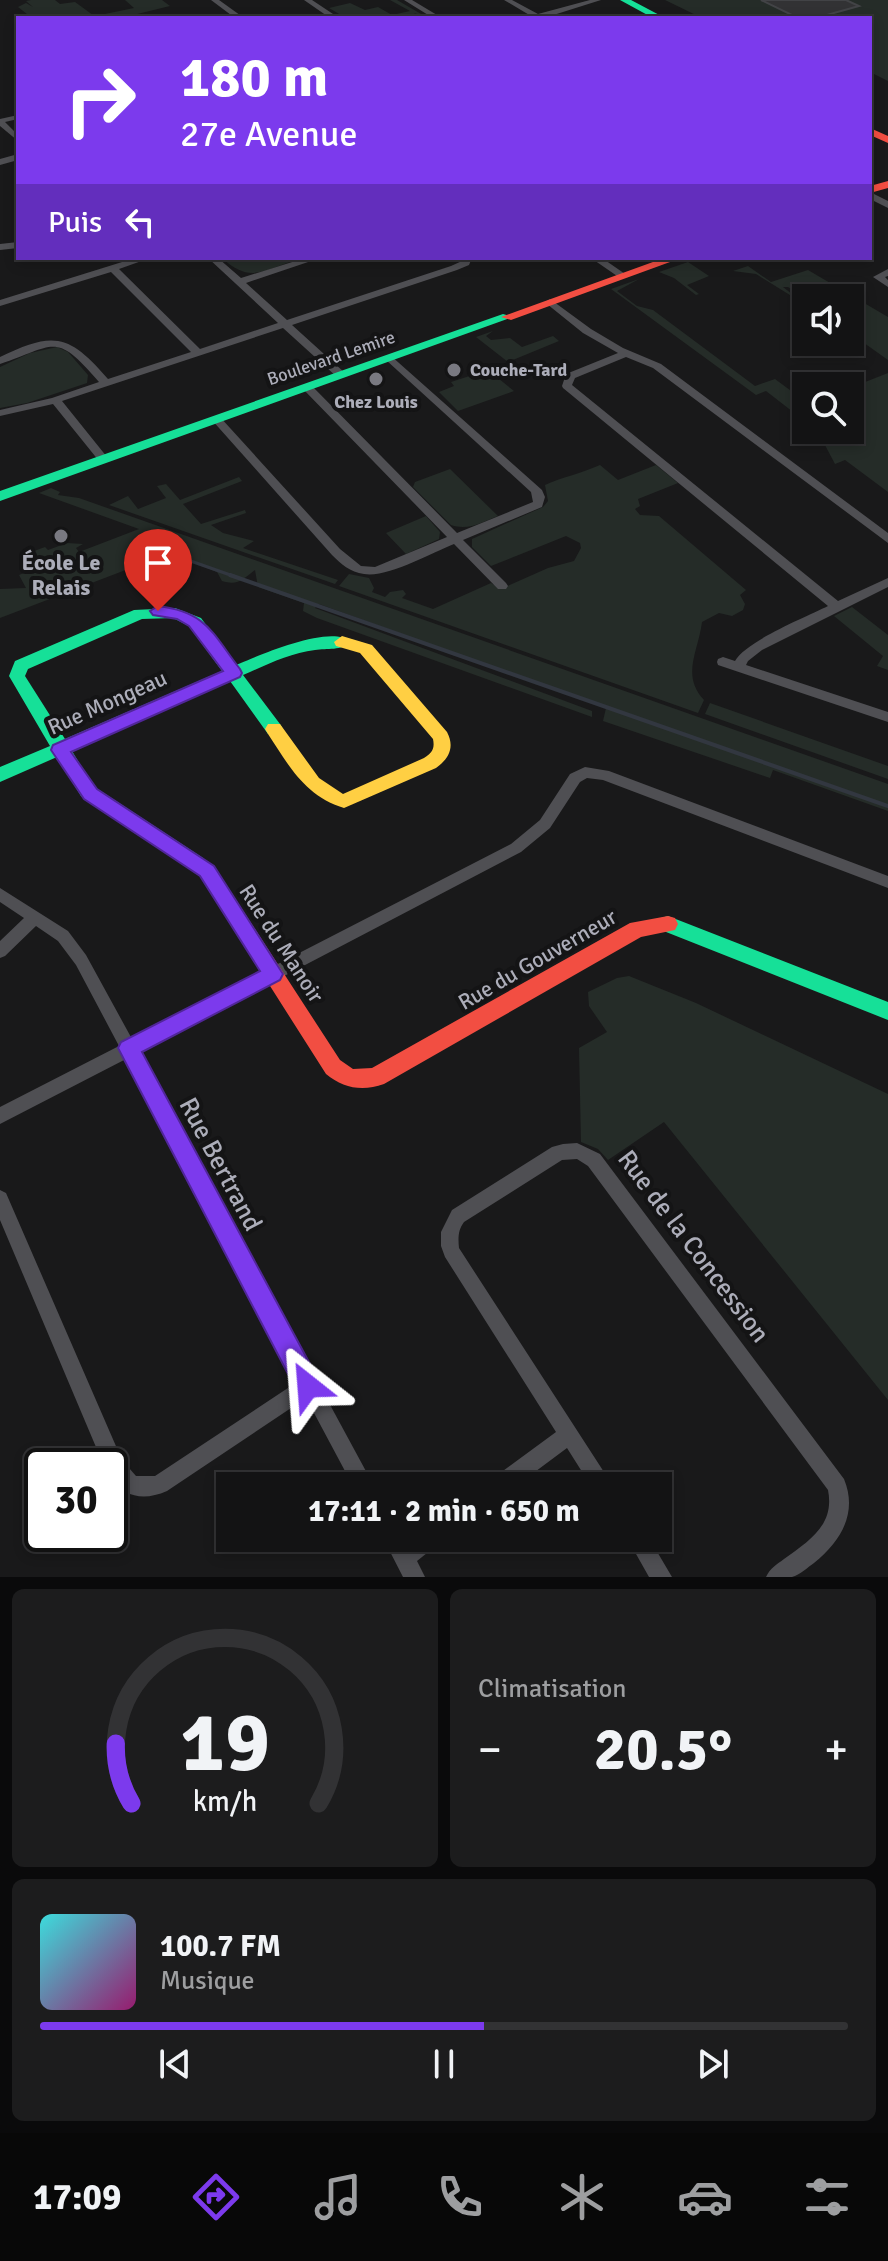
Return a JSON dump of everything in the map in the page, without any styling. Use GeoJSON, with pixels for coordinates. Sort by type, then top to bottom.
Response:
{"type":"FeatureCollection","features":[{"type":"Feature","properties":{"kind":"street"},"geometry":{"type":"LineString","coordinates":[[214,0],[237,16]]}},
{"type":"Feature","properties":{"kind":"street"},"geometry":{"type":"LineString","coordinates":[[307,0],[332,16]]}},
{"type":"Feature","properties":{"kind":"street"},"geometry":{"type":"LineString","coordinates":[[407,0],[435,16]]}},
{"type":"Feature","properties":{"kind":"street"},"geometry":{"type":"LineString","coordinates":[[507,0],[535,16]]}},
{"type":"Feature","properties":{"kind":"street"},"geometry":{"type":"LineString","coordinates":[[541,16],[598,0]]}},
{"type":"Feature","properties":{"kind":"street"},"geometry":{"type":"LineString","coordinates":[[611,0],[643,16]]}},
{"type":"Feature","properties":{"kind":"street"},"geometry":{"type":"LineString","coordinates":[[624,0],[656,16]]}},
{"type":"Feature","properties":{"kind":"street"},"geometry":{"type":"LineString","coordinates":[[0,121],[16,137]]}},
{"type":"Feature","properties":{"kind":"street"},"geometry":{"type":"LineString","coordinates":[[0,303],[139,260]]}},
{"type":"Feature","properties":{"kind":"street"},"geometry":{"type":"LineString","coordinates":[[215,260],[341,375]]}},
{"type":"Feature","properties":{"kind":"street"},"geometry":{"type":"LineString","coordinates":[[239,282],[309,260]]}},
{"type":"Feature","properties":{"kind":"street"},"geometry":{"type":"LineString","coordinates":[[0,413],[55,400],[285,324],[464,260]]}},
{"type":"Feature","properties":{"kind":"street"},"geometry":{"type":"LineString","coordinates":[[599,260],[623,276]]}},
{"type":"Feature","properties":{"kind":"street","name":"Boulevard Lemire"},"geometry":{"type":"LineString","coordinates":[[0,496],[669,260]]}},
{"type":"Feature","properties":{"kind":"street"},"geometry":{"type":"LineString","coordinates":[[113,268],[197,352]]}},
{"type":"Feature","properties":{"kind":"street"},"geometry":{"type":"LineString","coordinates":[[888,272],[878,277],[888,284]]}},
{"type":"Feature","properties":{"kind":"street"},"geometry":{"type":"LineString","coordinates":[[550,302],[583,329],[657,366],[888,539]]}},
{"type":"Feature","properties":{"kind":"street"},"geometry":{"type":"LineString","coordinates":[[0,361],[38,345],[62,343],[74,348],[106,383]]}},
{"type":"Feature","properties":{"kind":"street"},"geometry":{"type":"LineString","coordinates":[[627,353],[570,376],[567,386],[836,606]]}},
{"type":"Feature","properties":{"kind":"street"},"geometry":{"type":"LineString","coordinates":[[216,419],[355,570],[369,572],[382,569],[534,506],[539,501],[536,490],[390,358]]}},
{"type":"Feature","properties":{"kind":"street"},"geometry":{"type":"LineString","coordinates":[[307,387],[502,586]]}},
{"type":"Feature","properties":{"kind":"street"},"geometry":{"type":"LineString","coordinates":[[55,400],[103,459]]}},
{"type":"Feature","properties":{"kind":"street"},"geometry":{"type":"LineString","coordinates":[[739,667],[743,658],[757,647],[888,582]]}},
{"type":"Feature","properties":{"kind":"street","name":"Rue du Manoir"},"geometry":{"type":"LineString","coordinates":[[234,673],[195,622],[181,614],[161,611],[140,614],[32,658],[18,670],[18,680],[90,794],[207,871],[333,1067],[349,1079]]}},
{"type":"Feature","properties":{"kind":"street"},"geometry":{"type":"LineString","coordinates":[[337,642],[363,646],[441,737],[441,755],[423,767],[353,799],[331,799],[319,790],[234,673],[294,649],[337,642]]}},
{"type":"Feature","properties":{"kind":"street"},"geometry":{"type":"LineString","coordinates":[[723,662],[888,717]]}},
{"type":"Feature","properties":{"kind":"street","name":"Rue Mongeau"},"geometry":{"type":"LineString","coordinates":[[0,775],[234,673]]}},
{"type":"Feature","properties":{"kind":"street"},"geometry":{"type":"LineString","coordinates":[[0,1116],[522,844],[545,824],[575,778],[585,772],[604,775],[888,882]]}},
{"type":"Feature","properties":{"kind":"street","name":"Rue Bertrand"},"geometry":{"type":"LineString","coordinates":[[0,894],[63,936],[81,960],[356,1472]]}},
{"type":"Feature","properties":{"kind":"street"},"geometry":{"type":"LineString","coordinates":[[0,951],[35,917]]}},
{"type":"Feature","properties":{"kind":"street","name":"Rue du Gouverneur"},"geometry":{"type":"LineString","coordinates":[[349,1079],[360,1081],[376,1077],[637,929],[654,923],[681,927],[888,1011]]}},
{"type":"Feature","properties":{"kind":"street","name":"Rue de la Concession"},"geometry":{"type":"LineString","coordinates":[[594,1472],[451,1251],[449,1235],[454,1220],[464,1212],[558,1153],[572,1151],[584,1152],[594,1160],[837,1486],[841,1511],[836,1526],[777,1577]]}},
{"type":"Feature","properties":{"kind":"street"},"geometry":{"type":"LineString","coordinates":[[0,1199],[115,1467],[131,1485],[144,1489],[160,1484],[308,1386]]}},
{"type":"Feature","properties":{"kind":"street"},"geometry":{"type":"LineString","coordinates":[[518,1472],[570,1434]]}},
{"type":"Feature","properties":{"kind":"street"},"geometry":{"type":"LineString","coordinates":[[401,1552],[414,1577]]}},
{"type":"Feature","properties":{"kind":"street"},"geometry":{"type":"LineString","coordinates":[[646,1552],[661,1577]]}},
{"type":"Feature","properties":{"kind":"shaded area"},"geometry":{"type":"Polygon","coordinates":[[[125,0],[162,0],[170,6],[129,16],[100,15],[134,8],[125,0]]]}},
{"type":"Feature","properties":{"kind":"shaded area"},"geometry":{"type":"Polygon","coordinates":[[[390,0],[397,0],[425,16],[414,13],[418,16],[343,16],[329,8],[350,3],[365,10],[378,7],[392,15],[410,11],[390,0]]]}},
{"type":"Feature","properties":{"kind":"shaded area"},"geometry":{"type":"Polygon","coordinates":[[[665,0],[888,0],[888,81],[872,73],[872,16],[698,16],[665,0]]]}},
{"type":"Feature","properties":{"kind":"shaded area"},"geometry":{"type":"Polygon","coordinates":[[[26,1],[75,2],[94,16],[29,16],[18,7],[26,3],[33,7],[26,1]]]}},
{"type":"Feature","properties":{"kind":"shaded area"},"geometry":{"type":"Polygon","coordinates":[[[224,260],[296,260],[250,273],[224,260]]]}},
{"type":"Feature","properties":{"kind":"shaded area"},"geometry":{"type":"Polygon","coordinates":[[[688,262],[709,276],[687,285],[699,294],[696,295],[674,278],[659,272],[688,262]]]}},
{"type":"Feature","properties":{"kind":"shaded area"},"geometry":{"type":"Polygon","coordinates":[[[748,266],[771,282],[808,270],[832,284],[792,284],[792,289],[783,287],[792,296],[756,274],[733,271],[748,266]]]}},
{"type":"Feature","properties":{"kind":"shaded area"},"geometry":{"type":"Polygon","coordinates":[[[639,279],[617,291],[637,306],[653,310],[755,386],[775,379],[792,392],[792,411],[766,391],[756,395],[611,289],[639,279]]]}},
{"type":"Feature","properties":{"kind":"shaded area"},"geometry":{"type":"Polygon","coordinates":[[[864,303],[888,317],[888,360],[864,343],[864,303]]]}},
{"type":"Feature","properties":{"kind":"shaded area"},"geometry":{"type":"Polygon","coordinates":[[[493,331],[486,336],[491,340],[510,338],[522,347],[553,336],[559,341],[508,362],[476,337],[493,331]]]}},
{"type":"Feature","properties":{"kind":"shaded area"},"geometry":{"type":"Polygon","coordinates":[[[57,347],[68,352],[88,375],[87,383],[27,403],[0,408],[0,367],[30,353],[57,347]]]}},
{"type":"Feature","properties":{"kind":"shaded area"},"geometry":{"type":"Polygon","coordinates":[[[488,370],[514,391],[458,411],[439,392],[454,386],[451,382],[488,370]]]}},
{"type":"Feature","properties":{"kind":"shaded area"},"geometry":{"type":"Polygon","coordinates":[[[888,373],[888,492],[845,460],[835,464],[824,444],[864,444],[864,382],[888,373]]]}},
{"type":"Feature","properties":{"kind":"shaded area"},"geometry":{"type":"Polygon","coordinates":[[[600,465],[618,480],[656,465],[678,483],[638,499],[640,506],[635,509],[640,515],[659,516],[746,590],[740,595],[745,604],[743,610],[732,616],[719,613],[702,622],[692,673],[697,691],[704,700],[698,713],[339,586],[349,574],[369,578],[374,588],[372,592],[385,597],[390,592],[403,590],[406,594],[402,598],[433,609],[491,583],[501,589],[548,568],[574,561],[581,548],[580,543],[566,536],[491,566],[472,547],[472,539],[543,507],[548,501],[545,485],[600,465]]]}},
{"type":"Feature","properties":{"kind":"shaded area"},"geometry":{"type":"Polygon","coordinates":[[[450,469],[498,516],[470,526],[451,525],[413,487],[415,482],[450,469]]]}},
{"type":"Feature","properties":{"kind":"shaded area"},"geometry":{"type":"Polygon","coordinates":[[[239,477],[242,481],[183,504],[201,524],[245,510],[246,513],[211,525],[223,533],[254,541],[243,548],[338,580],[335,584],[109,505],[128,496],[138,509],[166,498],[157,486],[166,484],[180,500],[239,477]]]}},
{"type":"Feature","properties":{"kind":"shaded area"},"geometry":{"type":"Polygon","coordinates":[[[51,488],[60,492],[58,495],[79,498],[888,784],[888,811],[773,770],[770,778],[603,721],[606,708],[319,604],[315,608],[592,711],[592,717],[317,618],[303,611],[304,603],[258,587],[255,570],[240,581],[222,581],[217,572],[159,549],[157,558],[0,618],[0,589],[26,588],[19,575],[35,568],[26,554],[67,543],[83,544],[76,548],[79,552],[139,529],[39,493],[51,488]]]}},
{"type":"Feature","properties":{"kind":"shaded area"},"geometry":{"type":"Polygon","coordinates":[[[426,516],[440,532],[439,539],[406,554],[386,533],[426,516]]]}},
{"type":"Feature","properties":{"kind":"shaded area"},"geometry":{"type":"Polygon","coordinates":[[[852,607],[888,635],[888,670],[877,666],[883,656],[834,616],[852,607]]]}},
{"type":"Feature","properties":{"kind":"shaded area"},"geometry":{"type":"Polygon","coordinates":[[[710,703],[888,766],[888,779],[705,714],[710,703]]]}},
{"type":"Feature","properties":{"kind":"shaded area"},"geometry":{"type":"Polygon","coordinates":[[[629,976],[696,1003],[888,1094],[888,1400],[664,1122],[608,1160],[598,1149],[581,1142],[579,1048],[607,1032],[589,1006],[588,992],[617,978],[629,976]]]}},
{"type":"Feature","properties":{"kind":"building"},"geometry":{"type":"Polygon","coordinates":[[[761,0],[846,0],[859,6],[823,16],[794,16],[761,0]]]}},
{"type":"Feature","properties":{"kind":"waterway"},"geometry":{"type":"LineString","coordinates":[[185,559],[236,577]]}},
{"type":"Feature","properties":{"kind":"waterway"},"geometry":{"type":"LineString","coordinates":[[230,575],[888,806]]}},
{"type":"Feature","properties":{"kind":"traffic: fast"},"geometry":{"type":"LineString","coordinates":[[624,0],[656,16]]}},
{"type":"Feature","properties":{"kind":"traffic: fast"},"geometry":{"type":"LineString","coordinates":[[0,496],[507,317]]}},
{"type":"Feature","properties":{"kind":"traffic: fast"},"geometry":{"type":"LineString","coordinates":[[196,863],[87,791],[17,676],[21,665],[140,614],[175,613],[195,622],[274,729]]}},
{"type":"Feature","properties":{"kind":"traffic: fast"},"geometry":{"type":"LineString","coordinates":[[0,775],[271,656],[313,644],[342,642]]}},
{"type":"Feature","properties":{"kind":"traffic: fast"},"geometry":{"type":"LineString","coordinates":[[668,924],[888,1011]]}},
{"type":"Feature","properties":{"kind":"traffic: slow"},"geometry":{"type":"LineString","coordinates":[[274,729],[313,783],[344,801],[430,763],[439,755],[441,737],[366,649],[342,642]]}},
{"type":"Feature","properties":{"kind":"traffic: jam"},"geometry":{"type":"LineString","coordinates":[[872,132],[888,140]]}},
{"type":"Feature","properties":{"kind":"traffic: jam"},"geometry":{"type":"LineString","coordinates":[[872,189],[888,184]]}},
{"type":"Feature","properties":{"kind":"traffic: jam"},"geometry":{"type":"LineString","coordinates":[[507,317],[669,260]]}},
{"type":"Feature","properties":{"kind":"traffic: jam"},"geometry":{"type":"LineString","coordinates":[[196,863],[207,871],[333,1067],[348,1077],[358,1079],[376,1077],[637,929],[668,924]]}},
{"type":"Feature","properties":{"kind":"place","name":"Couche-Tard"},"geometry":{"type":"Point","coordinates":[454,370]}},
{"type":"Feature","properties":{"kind":"place","name":"Chez Louis"},"geometry":{"type":"Point","coordinates":[376,379]}},
{"type":"Feature","properties":{"kind":"place","name":"École Le Relais"},"geometry":{"type":"Point","coordinates":[61,536]}},
{"type":"Feature","properties":{"kind":"route"},"geometry":{"type":"LineString","coordinates":[[158,611],[181,614],[195,622],[234,673],[60,750],[90,794],[207,871],[273,974],[129,1048],[308,1386]]}}]}
